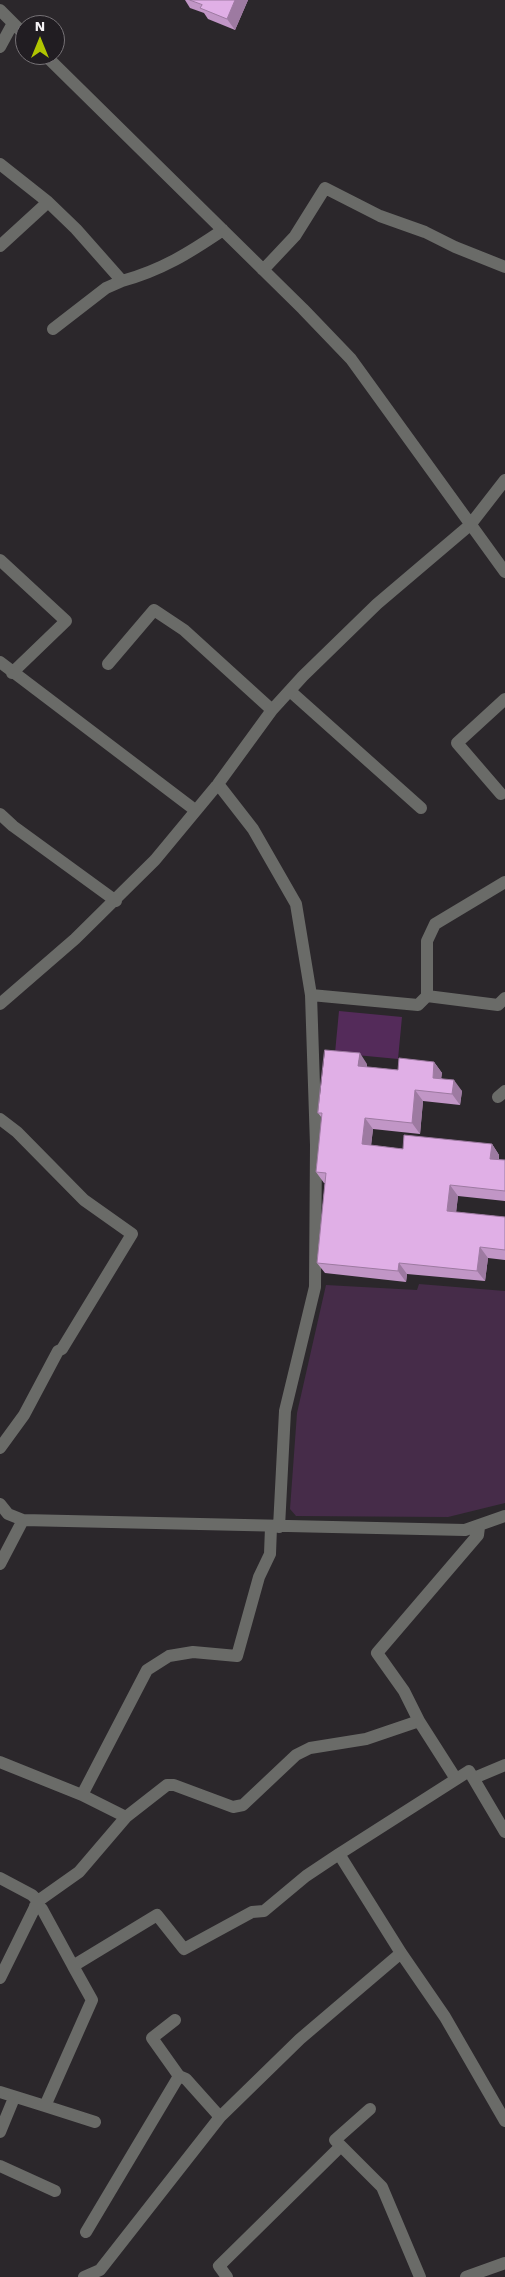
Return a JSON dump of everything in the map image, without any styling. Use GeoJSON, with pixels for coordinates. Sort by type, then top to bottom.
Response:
{"type":"FeatureCollection","features":[{"type":"Feature","properties":{"kind":"street"},"geometry":{"type":"LineString","coordinates":[[0,10],[13,23],[0,47]]}},
{"type":"Feature","properties":{"kind":"street"},"geometry":{"type":"LineString","coordinates":[[55,65],[223,230],[351,360],[505,572]]}},
{"type":"Feature","properties":{"kind":"street"},"geometry":{"type":"LineString","coordinates":[[0,164],[48,202],[76,229],[122,281]]}},
{"type":"Feature","properties":{"kind":"street"},"geometry":{"type":"LineString","coordinates":[[263,270],[295,236],[325,188],[380,216],[425,232],[455,247],[505,267]]}},
{"type":"Feature","properties":{"kind":"street"},"geometry":{"type":"LineString","coordinates":[[0,246],[48,202]]}},
{"type":"Feature","properties":{"kind":"street"},"geometry":{"type":"LineString","coordinates":[[53,329],[106,288],[122,281],[148,274],[181,258],[223,230]]}},
{"type":"Feature","properties":{"kind":"street"},"geometry":{"type":"LineString","coordinates":[[0,1004],[75,939],[155,860],[218,784],[272,710],[377,604],[470,525],[505,480]]}},
{"type":"Feature","properties":{"kind":"street"},"geometry":{"type":"LineString","coordinates":[[0,560],[66,621],[12,673]]}},
{"type":"Feature","properties":{"kind":"street"},"geometry":{"type":"LineString","coordinates":[[108,664],[154,610],[184,630],[272,710]]}},
{"type":"Feature","properties":{"kind":"street"},"geometry":{"type":"LineString","coordinates":[[0,662],[12,673],[195,810]]}},
{"type":"Feature","properties":{"kind":"street"},"geometry":{"type":"LineString","coordinates":[[290,691],[421,808]]}},
{"type":"Feature","properties":{"kind":"street"},"geometry":{"type":"LineString","coordinates":[[501,794],[457,742],[505,699]]}},
{"type":"Feature","properties":{"kind":"street"},"geometry":{"type":"LineString","coordinates":[[82,1795],[148,1670],[170,1656],[193,1652],[237,1656],[258,1577],[270,1554],[275,1527],[285,1410],[315,1287],[316,1145],[311,994],[296,904],[253,829],[218,784]]}},
{"type":"Feature","properties":{"kind":"street"},"geometry":{"type":"LineString","coordinates":[[0,814],[13,826],[116,900]]}},
{"type":"Feature","properties":{"kind":"street"},"geometry":{"type":"LineString","coordinates":[[311,994],[418,1005],[427,996],[427,941],[435,924],[505,882]]}},
{"type":"Feature","properties":{"kind":"street"},"geometry":{"type":"LineString","coordinates":[[427,996],[498,1005],[505,998]]}},
{"type":"Feature","properties":{"kind":"street"},"geometry":{"type":"LineString","coordinates":[[0,1119],[17,1132],[84,1200],[132,1234],[62,1349],[58,1351],[24,1415],[0,1448]]}},
{"type":"Feature","properties":{"kind":"street"},"geometry":{"type":"LineString","coordinates":[[0,1504],[8,1514],[23,1520],[275,1527],[465,1530],[505,1516]]}},
{"type":"Feature","properties":{"kind":"street"},"geometry":{"type":"LineString","coordinates":[[0,1564],[23,1520]]}},
{"type":"Feature","properties":{"kind":"street"},"geometry":{"type":"LineString","coordinates":[[456,1778],[419,1721],[404,1691],[377,1653],[478,1535],[479,1526]]}},
{"type":"Feature","properties":{"kind":"street"},"geometry":{"type":"LineString","coordinates":[[0,1978],[36,1903],[79,1872],[126,1817],[168,1785],[174,1785],[233,1807],[243,1805],[296,1755],[310,1748],[366,1740],[419,1721]]}},
{"type":"Feature","properties":{"kind":"street"},"geometry":{"type":"LineString","coordinates":[[0,1762],[82,1795],[126,1817]]}},
{"type":"Feature","properties":{"kind":"street"},"geometry":{"type":"LineString","coordinates":[[474,1778],[505,1765]]}},
{"type":"Feature","properties":{"kind":"street"},"geometry":{"type":"LineString","coordinates":[[74,1966],[157,1915],[184,1949],[252,1912],[264,1911],[306,1876],[469,1770],[505,1832]]}},
{"type":"Feature","properties":{"kind":"street"},"geometry":{"type":"LineString","coordinates":[[339,1854],[444,2017],[505,2121]]}},
{"type":"Feature","properties":{"kind":"street"},"geometry":{"type":"LineString","coordinates":[[0,1878],[32,1895],[42,1909],[92,2000],[45,2106]]}},
{"type":"Feature","properties":{"kind":"street"},"geometry":{"type":"LineString","coordinates":[[84,2277],[100,2270],[220,2116],[300,2039],[401,1953]]}},
{"type":"Feature","properties":{"kind":"street"},"geometry":{"type":"LineString","coordinates":[[175,2020],[152,2038],[179,2076],[186,2079],[220,2116]]}},
{"type":"Feature","properties":{"kind":"street"},"geometry":{"type":"LineString","coordinates":[[86,2232],[179,2076]]}},
{"type":"Feature","properties":{"kind":"street"},"geometry":{"type":"LineString","coordinates":[[0,2092],[14,2098],[95,2122]]}},
{"type":"Feature","properties":{"kind":"street"},"geometry":{"type":"LineString","coordinates":[[0,2132],[14,2098]]}},
{"type":"Feature","properties":{"kind":"street"},"geometry":{"type":"LineString","coordinates":[[370,2109],[335,2140],[382,2187],[420,2277]]}},
{"type":"Feature","properties":{"kind":"street"},"geometry":{"type":"LineString","coordinates":[[227,2277],[218,2266],[341,2146]]}},
{"type":"Feature","properties":{"kind":"street"},"geometry":{"type":"LineString","coordinates":[[0,2166],[55,2191]]}},
{"type":"Feature","properties":{"kind":"street"},"geometry":{"type":"LineString","coordinates":[[466,2277],[505,2263]]}},
{"type":"Feature","properties":{"kind":"shaded area"},"geometry":{"type":"Polygon","coordinates":[[[339,1011],[402,1017],[398,1059],[335,1053],[339,1011]]]}},
{"type":"Feature","properties":{"kind":"shaded area"},"geometry":{"type":"Polygon","coordinates":[[[419,1284],[505,1291],[505,1503],[448,1517],[296,1516],[290,1509],[297,1413],[326,1285],[417,1290],[419,1284]]]}},
{"type":"Feature","properties":{"kind":"building"},"geometry":{"type":"Polygon","coordinates":[[[190,0],[235,0],[227,19],[200,8],[202,5],[190,0]]]}},
{"type":"Feature","properties":{"kind":"building"},"geometry":{"type":"Polygon","coordinates":[[[325,1050],[360,1053],[358,1066],[398,1070],[399,1058],[434,1062],[433,1078],[454,1080],[452,1094],[415,1090],[412,1123],[365,1118],[362,1144],[403,1149],[404,1135],[492,1144],[490,1159],[505,1160],[505,1191],[450,1185],[447,1211],[505,1217],[505,1250],[480,1247],[477,1271],[399,1263],[398,1271],[317,1263],[326,1173],[316,1172],[322,1113],[318,1113],[325,1050]]]}}]}
